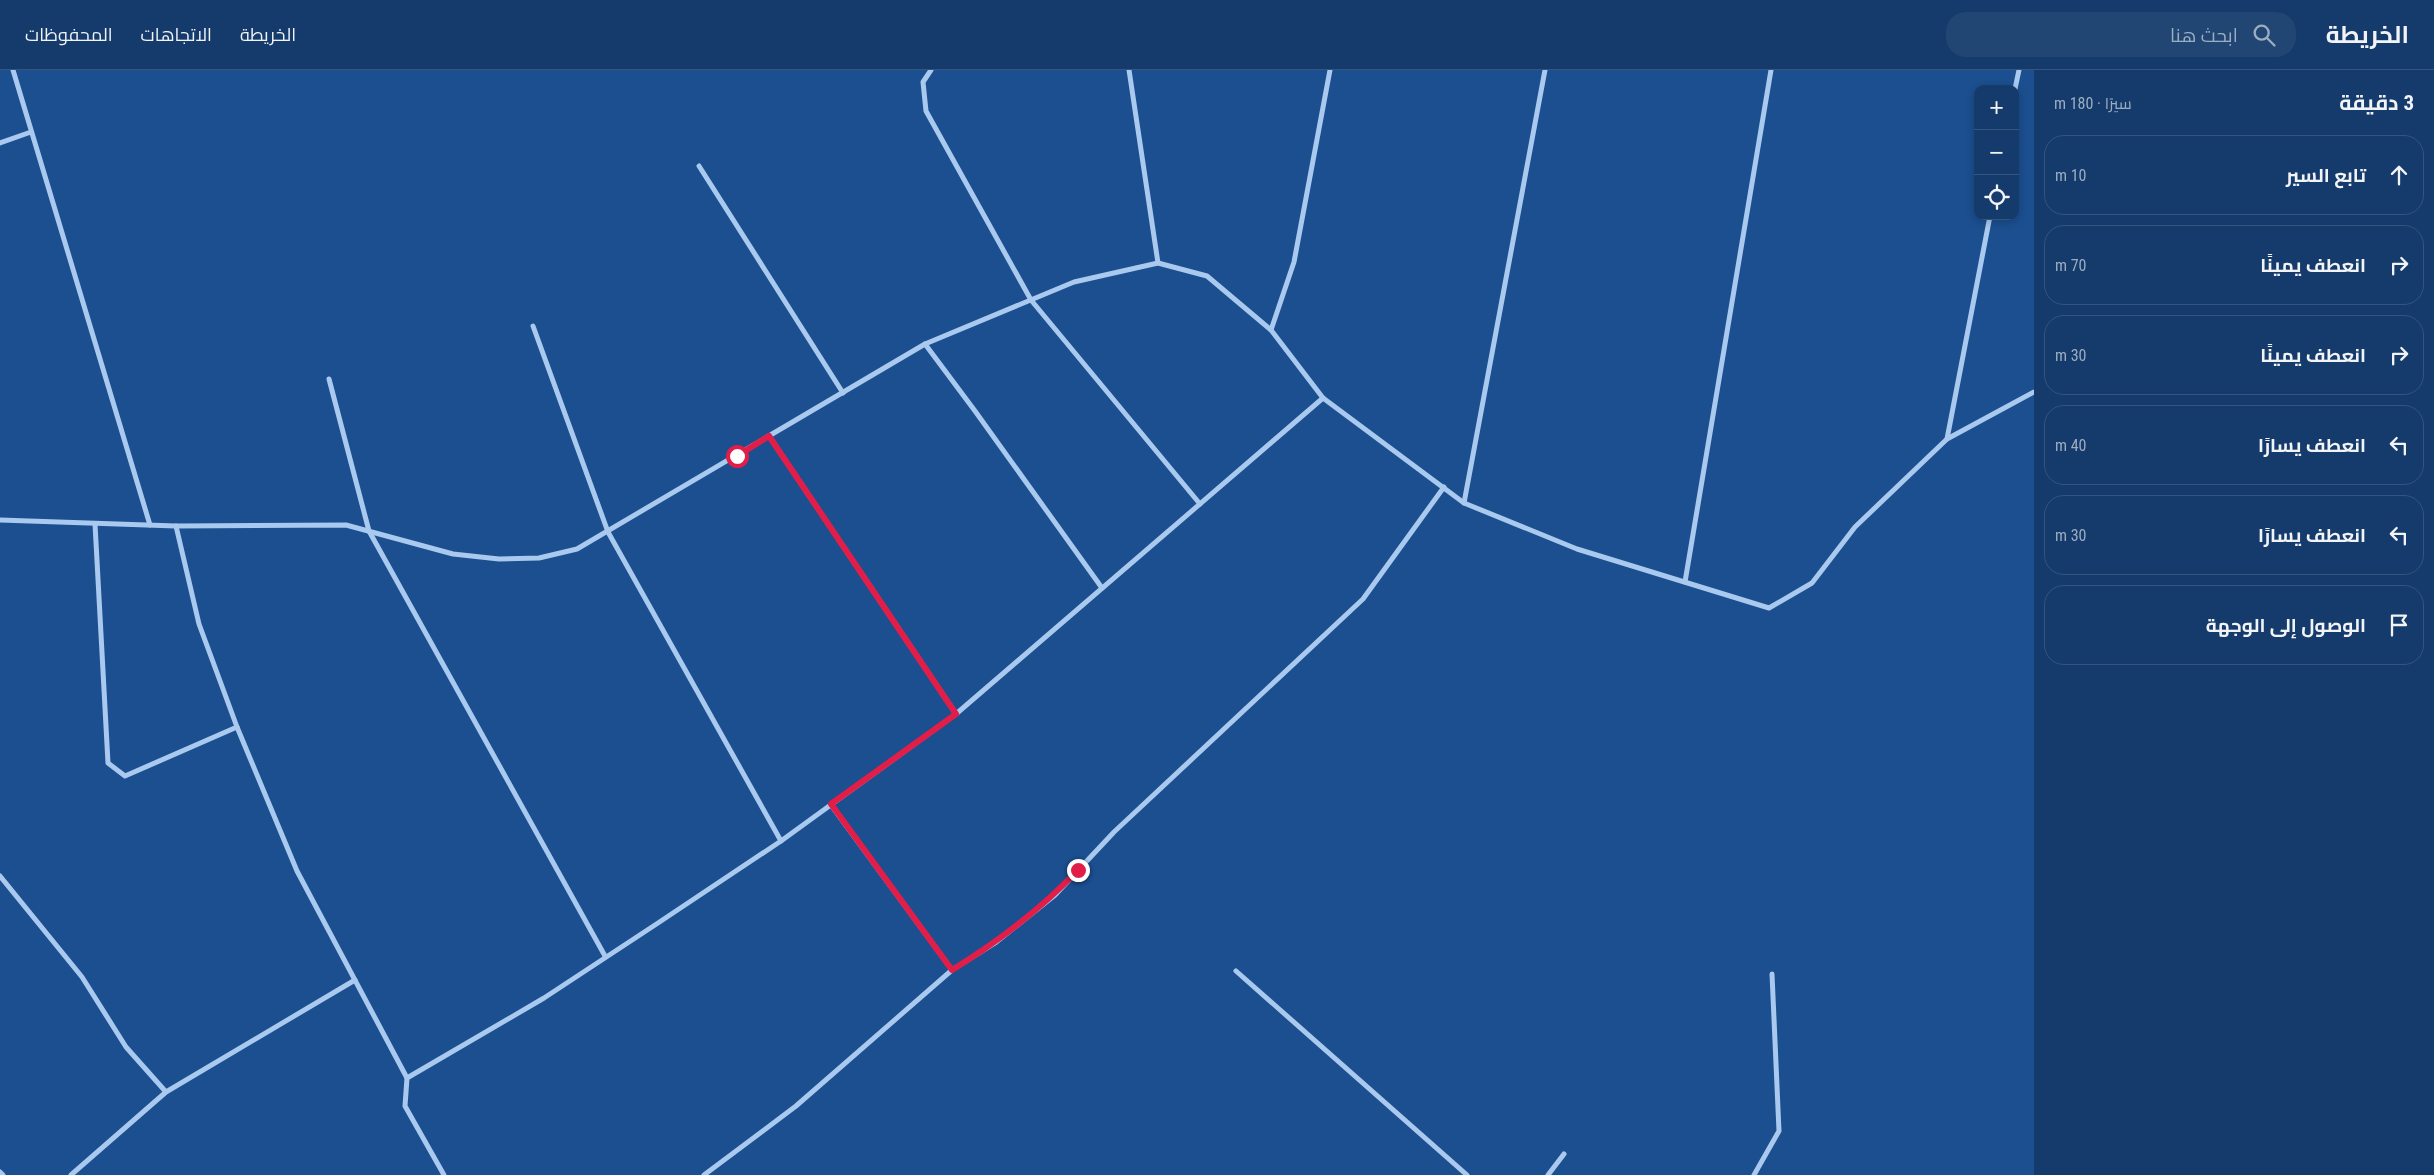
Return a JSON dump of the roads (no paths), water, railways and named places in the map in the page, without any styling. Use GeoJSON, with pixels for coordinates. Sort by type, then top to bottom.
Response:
{"type":"FeatureCollection","features":[{"type":"Feature","properties":{"kind":"street"},"geometry":{"type":"LineString","coordinates":[[12,70],[150,525]]}},
{"type":"Feature","properties":{"kind":"street"},"geometry":{"type":"LineString","coordinates":[[931,70],[923,82],[926,111],[1031,300],[1200,504]]}},
{"type":"Feature","properties":{"kind":"street"},"geometry":{"type":"LineString","coordinates":[[1129,70],[1158,263]]}},
{"type":"Feature","properties":{"kind":"street"},"geometry":{"type":"LineString","coordinates":[[1271,330],[1294,262],[1330,70]]}},
{"type":"Feature","properties":{"kind":"street"},"geometry":{"type":"LineString","coordinates":[[1464,503],[1545,70]]}},
{"type":"Feature","properties":{"kind":"street"},"geometry":{"type":"LineString","coordinates":[[1685,582],[1771,70]]}},
{"type":"Feature","properties":{"kind":"street"},"geometry":{"type":"LineString","coordinates":[[2016,85],[2019,70]]}},
{"type":"Feature","properties":{"kind":"street"},"geometry":{"type":"LineString","coordinates":[[0,143],[31,132]]}},
{"type":"Feature","properties":{"kind":"street"},"geometry":{"type":"LineString","coordinates":[[699,166],[842,393]]}},
{"type":"Feature","properties":{"kind":"street"},"geometry":{"type":"LineString","coordinates":[[1947,439],[1989,220]]}},
{"type":"Feature","properties":{"kind":"street"},"geometry":{"type":"LineString","coordinates":[[0,520],[176,526],[346,525],[453,554],[499,559],[539,558],[577,549],[608,532],[925,344],[1074,282],[1158,263],[1207,276],[1271,330],[1323,398],[1464,503],[1577,549],[1769,608],[1812,583],[1855,527],[1947,439],[2034,392]]}},
{"type":"Feature","properties":{"kind":"street"},"geometry":{"type":"LineString","coordinates":[[533,326],[608,532],[781,841]]}},
{"type":"Feature","properties":{"kind":"street"},"geometry":{"type":"LineString","coordinates":[[925,344],[975,410],[1102,588]]}},
{"type":"Feature","properties":{"kind":"street"},"geometry":{"type":"LineString","coordinates":[[329,379],[370,531],[605,956]]}},
{"type":"Feature","properties":{"kind":"street"},"geometry":{"type":"LineString","coordinates":[[407,1078],[544,998],[781,841],[956,714],[1323,398]]}},
{"type":"Feature","properties":{"kind":"street"},"geometry":{"type":"LineString","coordinates":[[769,436],[956,714]]}},
{"type":"Feature","properties":{"kind":"street"},"geometry":{"type":"LineString","coordinates":[[704,1175],[796,1106],[952,970],[995,943],[1055,895],[1114,832],[1363,599],[1444,487]]}},
{"type":"Feature","properties":{"kind":"street"},"geometry":{"type":"LineString","coordinates":[[95,524],[108,763],[125,776],[237,728]]}},
{"type":"Feature","properties":{"kind":"street"},"geometry":{"type":"LineString","coordinates":[[176,526],[199,624],[237,728],[298,871],[407,1078],[405,1106],[444,1175]]}},
{"type":"Feature","properties":{"kind":"street"},"geometry":{"type":"LineString","coordinates":[[831,804],[952,970]]}},
{"type":"Feature","properties":{"kind":"street"},"geometry":{"type":"LineString","coordinates":[[0,876],[82,977],[126,1046],[166,1092]]}},
{"type":"Feature","properties":{"kind":"street"},"geometry":{"type":"LineString","coordinates":[[1236,971],[1467,1175]]}},
{"type":"Feature","properties":{"kind":"street"},"geometry":{"type":"LineString","coordinates":[[1754,1175],[1779,1131],[1772,974]]}},
{"type":"Feature","properties":{"kind":"street"},"geometry":{"type":"LineString","coordinates":[[71,1175],[166,1092],[355,980]]}},
{"type":"Feature","properties":{"kind":"street"},"geometry":{"type":"LineString","coordinates":[[1548,1175],[1564,1154]]}},
{"type":"Feature","properties":{"kind":"street"},"geometry":{"type":"LineString","coordinates":[[0,1172],[3,1175]]}}]}
